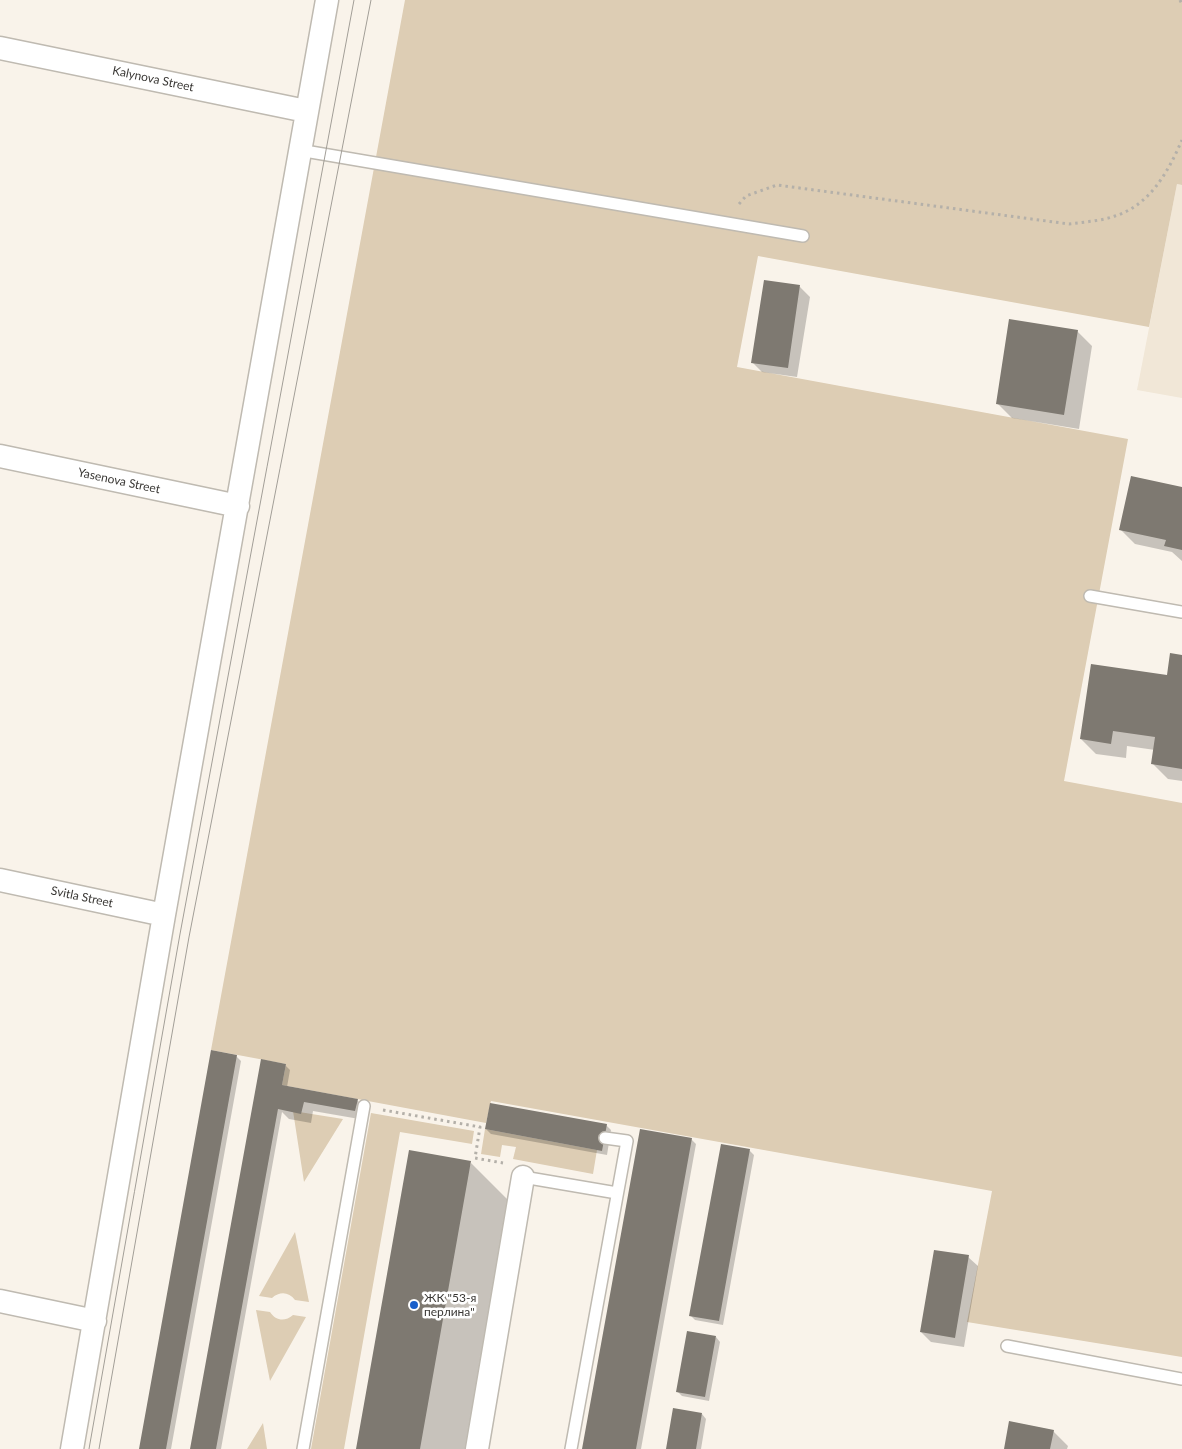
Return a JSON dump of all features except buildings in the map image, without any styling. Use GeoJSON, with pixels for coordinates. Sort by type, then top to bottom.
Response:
{"type":"FeatureCollection","features":[{"type":"Feature","properties":{"kind":"street"},"geometry":{"type":"LineString","coordinates":[[72,1449],[164,915],[326,4]]}},
{"type":"Feature","properties":{"kind":"street","name":"Kalynova Street"},"geometry":{"type":"LineString","coordinates":[[0,48],[306,111]]}},
{"type":"Feature","properties":{"kind":"street","name":"Yasenova Street"},"geometry":{"type":"LineString","coordinates":[[0,456],[238,506]]}},
{"type":"Feature","properties":{"kind":"street","name":"Svitla Street"},"geometry":{"type":"LineString","coordinates":[[0,880],[164,915]]}},
{"type":"Feature","properties":{"kind":"street"},"geometry":{"type":"LineString","coordinates":[[477,1449],[523,1177]]}},
{"type":"Feature","properties":{"kind":"street"},"geometry":{"type":"LineString","coordinates":[[0,1301],[95,1321]]}},
{"type":"Feature","properties":{"kind":"lane"},"geometry":{"type":"LineString","coordinates":[[299,150],[803,236]]}},
{"type":"Feature","properties":{"kind":"lane"},"geometry":{"type":"LineString","coordinates":[[1090,596],[1182,612]]}},
{"type":"Feature","properties":{"kind":"lane"},"geometry":{"type":"LineString","coordinates":[[303,1449],[364,1106]]}},
{"type":"Feature","properties":{"kind":"lane"},"geometry":{"type":"LineString","coordinates":[[571,1449],[627,1141],[605,1138]]}},
{"type":"Feature","properties":{"kind":"lane"},"geometry":{"type":"LineString","coordinates":[[523,1177],[617,1193]]}},
{"type":"Feature","properties":{"kind":"lane"},"geometry":{"type":"LineString","coordinates":[[1007,1346],[1182,1379]]}},
{"type":"Feature","properties":{"kind":"path"},"geometry":{"type":"LineString","coordinates":[[1180,0],[1182,4]]}},
{"type":"Feature","properties":{"kind":"path"},"geometry":{"type":"LineString","coordinates":[[722,223],[746,196],[777,185],[1069,224],[1115,216],[1145,200],[1170,168],[1182,140]]}},
{"type":"Feature","properties":{"kind":"path"},"geometry":{"type":"LineString","coordinates":[[364,1106],[480,1127],[475,1158],[509,1164],[523,1177]]}},
{"type":"Feature","properties":{"kind":"shaded area"},"geometry":{"type":"Polygon","coordinates":[[[405,0],[1182,0],[1182,185],[1177,184],[1149,327],[758,256],[737,367],[1128,439],[1064,781],[1182,803],[1182,1357],[967,1322],[992,1191],[491,1101],[486,1123],[282,1085],[286,1064],[211,1050],[405,0]]]}},
{"type":"Feature","properties":{"kind":"shaded area"},"geometry":{"type":"Polygon","coordinates":[[[1177,184],[1182,185],[1182,398],[1137,390],[1177,184]]]}},
{"type":"Feature","properties":{"kind":"shaded area"},"geometry":{"type":"Polygon","coordinates":[[[293,1111],[343,1119],[304,1182],[293,1111]]]}},
{"type":"Feature","properties":{"kind":"shaded area"},"geometry":{"type":"Polygon","coordinates":[[[371,1113],[474,1131],[472,1144],[400,1132],[344,1449],[311,1449],[371,1113]]]}},
{"type":"Feature","properties":{"kind":"shaded area"},"geometry":{"type":"Polygon","coordinates":[[[485,1129],[597,1150],[593,1174],[513,1159],[516,1147],[502,1145],[500,1157],[481,1154],[485,1129]]]}},
{"type":"Feature","properties":{"kind":"shaded area"},"geometry":{"type":"Polygon","coordinates":[[[295,1232],[309,1302],[295,1300],[290,1295],[284,1293],[272,1298],[259,1296],[295,1232]]]}},
{"type":"Feature","properties":{"kind":"shaded area"},"geometry":{"type":"Polygon","coordinates":[[[256,1310],[270,1312],[281,1320],[293,1315],[306,1317],[270,1381],[256,1310]]]}},
{"type":"Feature","properties":{"kind":"shaded area"},"geometry":{"type":"Polygon","coordinates":[[[263,1423],[267,1449],[247,1449],[263,1423]]]}},
{"type":"Feature","properties":{"kind":"tram line"},"geometry":{"type":"LineString","coordinates":[[89,1449],[180,934],[354,0]]}},
{"type":"Feature","properties":{"kind":"tram line"},"geometry":{"type":"LineString","coordinates":[[99,1449],[189,937],[371,0]]}},
{"type":"Feature","properties":{"kind":"place","name":"ЖК \"53-я перлина\""},"geometry":{"type":"Point","coordinates":[414,1305]}}]}
